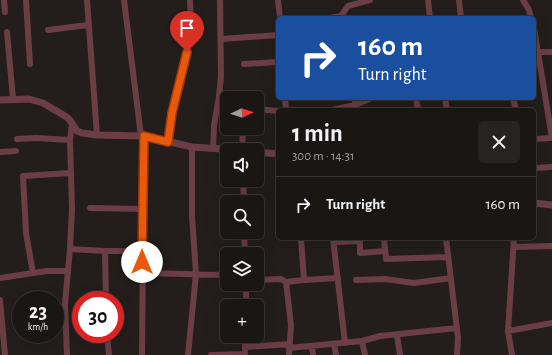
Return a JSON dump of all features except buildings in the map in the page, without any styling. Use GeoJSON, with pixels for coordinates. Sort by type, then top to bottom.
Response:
{"type":"FeatureCollection","features":[{"type":"Feature","properties":{"kind":"street"},"geometry":{"type":"LineString","coordinates":[[4,0],[5,12]]}},
{"type":"Feature","properties":{"kind":"street"},"geometry":{"type":"LineString","coordinates":[[26,0],[30,64]]}},
{"type":"Feature","properties":{"kind":"street"},"geometry":{"type":"LineString","coordinates":[[87,0],[97,135]]}},
{"type":"Feature","properties":{"kind":"street"},"geometry":{"type":"LineString","coordinates":[[124,0],[143,136],[142,355]]}},
{"type":"Feature","properties":{"kind":"street"},"geometry":{"type":"LineString","coordinates":[[168,142],[172,113],[190,38],[190,0]]}},
{"type":"Feature","properties":{"kind":"street"},"geometry":{"type":"LineString","coordinates":[[212,149],[215,115],[220,88],[220,0]]}},
{"type":"Feature","properties":{"kind":"street"},"geometry":{"type":"LineString","coordinates":[[278,0],[280,16]]}},
{"type":"Feature","properties":{"kind":"street"},"geometry":{"type":"LineString","coordinates":[[341,16],[348,6],[370,0]]}},
{"type":"Feature","properties":{"kind":"street"},"geometry":{"type":"LineString","coordinates":[[428,0],[430,16]]}},
{"type":"Feature","properties":{"kind":"street"},"geometry":{"type":"LineString","coordinates":[[460,0],[461,16]]}},
{"type":"Feature","properties":{"kind":"street"},"geometry":{"type":"LineString","coordinates":[[523,0],[530,16]]}},
{"type":"Feature","properties":{"kind":"street"},"geometry":{"type":"LineString","coordinates":[[48,30],[88,25]]}},
{"type":"Feature","properties":{"kind":"street"},"geometry":{"type":"LineString","coordinates":[[7,32],[13,99]]}},
{"type":"Feature","properties":{"kind":"street"},"geometry":{"type":"LineString","coordinates":[[221,39],[276,35]]}},
{"type":"Feature","properties":{"kind":"street"},"geometry":{"type":"LineString","coordinates":[[536,139],[552,138],[536,51],[552,52]]}},
{"type":"Feature","properties":{"kind":"street"},"geometry":{"type":"LineString","coordinates":[[244,64],[276,62]]}},
{"type":"Feature","properties":{"kind":"street"},"geometry":{"type":"LineString","coordinates":[[0,100],[29,99],[43,103],[65,116],[77,131],[97,135],[143,136],[192,147],[220,149]]}},
{"type":"Feature","properties":{"kind":"street"},"geometry":{"type":"LineString","coordinates":[[356,108],[369,100]]}},
{"type":"Feature","properties":{"kind":"street"},"geometry":{"type":"LineString","coordinates":[[264,110],[276,111]]}},
{"type":"Feature","properties":{"kind":"street"},"geometry":{"type":"LineString","coordinates":[[67,355],[65,304],[72,208],[70,140],[72,124]]}},
{"type":"Feature","properties":{"kind":"street"},"geometry":{"type":"LineString","coordinates":[[17,139],[36,138],[70,140]]}},
{"type":"Feature","properties":{"kind":"street"},"geometry":{"type":"LineString","coordinates":[[188,355],[196,274],[192,216],[192,147]]}},
{"type":"Feature","properties":{"kind":"street"},"geometry":{"type":"LineString","coordinates":[[0,152],[16,151]]}},
{"type":"Feature","properties":{"kind":"street"},"geometry":{"type":"LineString","coordinates":[[264,153],[276,154]]}},
{"type":"Feature","properties":{"kind":"street"},"geometry":{"type":"LineString","coordinates":[[536,168],[552,167]]}},
{"type":"Feature","properties":{"kind":"street"},"geometry":{"type":"LineString","coordinates":[[33,273],[26,233],[23,176],[70,173]]}},
{"type":"Feature","properties":{"kind":"street"},"geometry":{"type":"LineString","coordinates":[[536,203],[552,205]]}},
{"type":"Feature","properties":{"kind":"street"},"geometry":{"type":"LineString","coordinates":[[90,208],[143,209]]}},
{"type":"Feature","properties":{"kind":"street"},"geometry":{"type":"LineString","coordinates":[[301,240],[304,280]]}},
{"type":"Feature","properties":{"kind":"street"},"geometry":{"type":"LineString","coordinates":[[345,343],[333,240],[360,241],[360,253],[384,251]]}},
{"type":"Feature","properties":{"kind":"street"},"geometry":{"type":"LineString","coordinates":[[384,240],[386,259],[448,257]]}},
{"type":"Feature","properties":{"kind":"street"},"geometry":{"type":"LineString","coordinates":[[446,240],[457,328],[457,355]]}},
{"type":"Feature","properties":{"kind":"street"},"geometry":{"type":"LineString","coordinates":[[512,355],[508,331],[514,240]]}},
{"type":"Feature","properties":{"kind":"street"},"geometry":{"type":"LineString","coordinates":[[514,247],[552,246]]}},
{"type":"Feature","properties":{"kind":"street"},"geometry":{"type":"LineString","coordinates":[[70,249],[105,252],[142,251]]}},
{"type":"Feature","properties":{"kind":"street"},"geometry":{"type":"LineString","coordinates":[[105,252],[106,291]]}},
{"type":"Feature","properties":{"kind":"street"},"geometry":{"type":"LineString","coordinates":[[0,278],[48,271],[68,271]]}},
{"type":"Feature","properties":{"kind":"street"},"geometry":{"type":"LineString","coordinates":[[142,273],[220,275]]}},
{"type":"Feature","properties":{"kind":"street"},"geometry":{"type":"LineString","coordinates":[[264,280],[281,279],[286,282],[338,278]]}},
{"type":"Feature","properties":{"kind":"street"},"geometry":{"type":"LineString","coordinates":[[356,280],[385,279],[414,283],[450,278]]}},
{"type":"Feature","properties":{"kind":"street"},"geometry":{"type":"LineString","coordinates":[[286,282],[291,325],[289,355]]}},
{"type":"Feature","properties":{"kind":"street"},"geometry":{"type":"LineString","coordinates":[[0,300],[5,355]]}},
{"type":"Feature","properties":{"kind":"street"},"geometry":{"type":"LineString","coordinates":[[508,331],[552,323]]}},
{"type":"Feature","properties":{"kind":"street"},"geometry":{"type":"LineString","coordinates":[[245,347],[312,347],[362,341],[380,336],[457,328]]}},
{"type":"Feature","properties":{"kind":"street"},"geometry":{"type":"LineString","coordinates":[[397,335],[400,355]]}},
{"type":"Feature","properties":{"kind":"street"},"geometry":{"type":"LineString","coordinates":[[362,341],[365,355]]}},
{"type":"Feature","properties":{"kind":"street"},"geometry":{"type":"LineString","coordinates":[[108,343],[109,355]]}},
{"type":"Feature","properties":{"kind":"street"},"geometry":{"type":"LineString","coordinates":[[211,355],[245,355],[245,343]]}},
{"type":"Feature","properties":{"kind":"street"},"geometry":{"type":"LineString","coordinates":[[334,344],[336,355]]}},
{"type":"Feature","properties":{"kind":"street"},"geometry":{"type":"LineString","coordinates":[[312,347],[313,355]]}},
{"type":"Feature","properties":{"kind":"route"},"geometry":{"type":"LineString","coordinates":[[142,262],[144,136],[168,142],[172,113],[187,52]]}}]}
